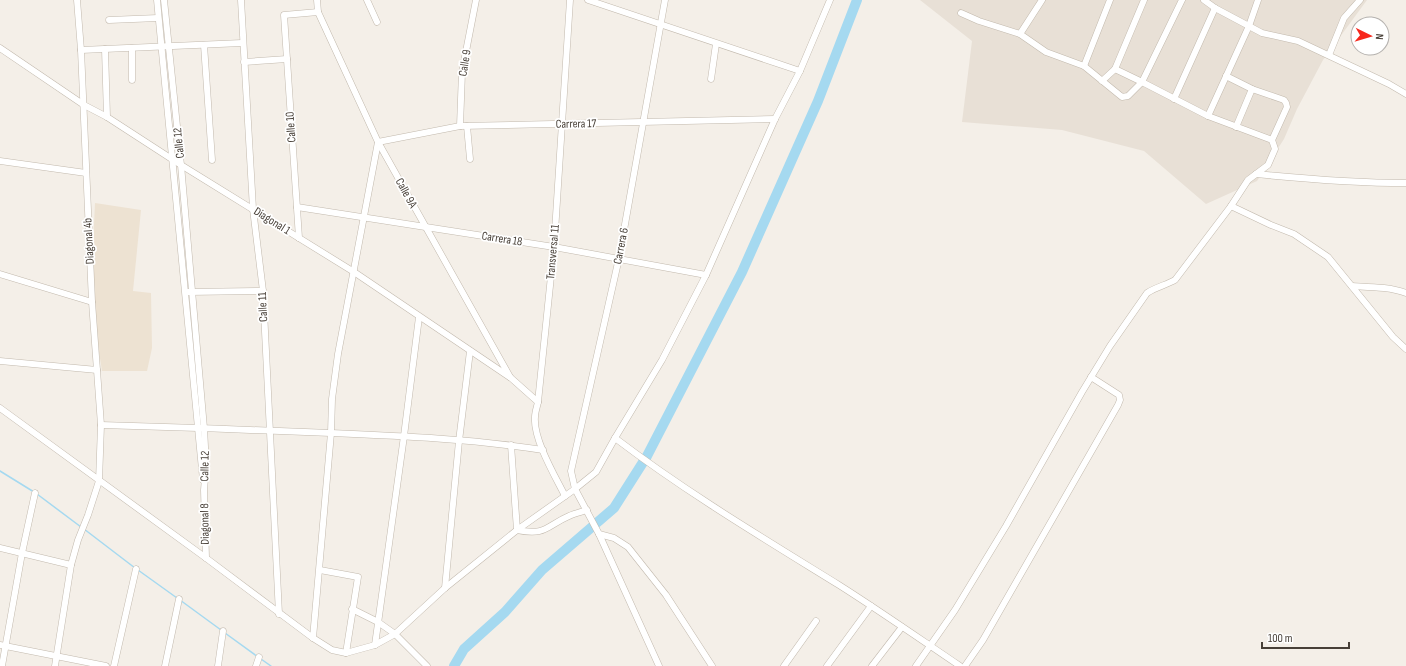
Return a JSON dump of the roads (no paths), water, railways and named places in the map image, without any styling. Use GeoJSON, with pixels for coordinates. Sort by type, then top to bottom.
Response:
{"type":"FeatureCollection","features":[{"type":"Feature","properties":{"kind":"street","name":"Diagonal 4b"},"geometry":{"type":"LineString","coordinates":[[55,666],[71,565],[98,481],[101,425],[92,302],[84,105],[77,0]]}},
{"type":"Feature","properties":{"kind":"street","name":"Calle 12"},"geometry":{"type":"LineString","coordinates":[[156,0],[184,292],[206,466],[204,490]]}},
{"type":"Feature","properties":{"kind":"street","name":"Calle 12"},"geometry":{"type":"LineString","coordinates":[[164,0],[192,292],[201,428]]}},
{"type":"Feature","properties":{"kind":"street","name":"Calle 11"},"geometry":{"type":"LineString","coordinates":[[241,0],[242,44],[253,209],[263,291],[279,614]]}},
{"type":"Feature","properties":{"kind":"street","name":"Calle 9A"},"geometry":{"type":"LineString","coordinates":[[317,0],[318,12],[378,142],[511,378]]}},
{"type":"Feature","properties":{"kind":"street"},"geometry":{"type":"LineString","coordinates":[[367,0],[377,22]]}},
{"type":"Feature","properties":{"kind":"street","name":"Calle 9"},"geometry":{"type":"LineString","coordinates":[[460,126],[462,72],[476,0]]}},
{"type":"Feature","properties":{"kind":"street","name":"Transversal 11"},"geometry":{"type":"LineString","coordinates":[[565,496],[543,450],[536,432],[534,418],[538,402],[554,247],[570,0]]}},
{"type":"Feature","properties":{"kind":"street"},"geometry":{"type":"LineString","coordinates":[[588,0],[800,71]]}},
{"type":"Feature","properties":{"kind":"street","name":"Carrera 6"},"geometry":{"type":"LineString","coordinates":[[659,666],[599,534],[575,489],[571,471],[619,258],[665,0]]}},
{"type":"Feature","properties":{"kind":"street"},"geometry":{"type":"LineString","coordinates":[[0,408],[313,638],[332,650],[346,653],[375,645],[395,634],[445,588],[517,530],[575,489],[596,472],[614,438],[662,360],[706,275],[775,119],[800,71],[830,0]]}},
{"type":"Feature","properties":{"kind":"street"},"geometry":{"type":"LineString","coordinates":[[1020,34],[1042,0]]}},
{"type":"Feature","properties":{"kind":"street"},"geometry":{"type":"LineString","coordinates":[[1084,66],[1110,0]]}},
{"type":"Feature","properties":{"kind":"street"},"geometry":{"type":"LineString","coordinates":[[1102,81],[1115,69],[1144,0]]}},
{"type":"Feature","properties":{"kind":"street"},"geometry":{"type":"LineString","coordinates":[[961,13],[1020,34],[1046,52],[1084,66],[1122,98],[1128,96],[1142,82],[1182,0]]}},
{"type":"Feature","properties":{"kind":"street"},"geometry":{"type":"LineString","coordinates":[[1204,0],[1215,8],[1262,33],[1298,41],[1389,84],[1406,94]]}},
{"type":"Feature","properties":{"kind":"street"},"geometry":{"type":"LineString","coordinates":[[1208,116],[1249,26],[1258,0]]}},
{"type":"Feature","properties":{"kind":"street"},"geometry":{"type":"LineString","coordinates":[[1329,55],[1344,18],[1360,0]]}},
{"type":"Feature","properties":{"kind":"street"},"geometry":{"type":"LineString","coordinates":[[1174,99],[1215,8]]}},
{"type":"Feature","properties":{"kind":"street","name":"Calle 10"},"geometry":{"type":"LineString","coordinates":[[299,238],[284,15],[318,12]]}},
{"type":"Feature","properties":{"kind":"street"},"geometry":{"type":"LineString","coordinates":[[109,20],[158,18]]}},
{"type":"Feature","properties":{"kind":"street"},"geometry":{"type":"LineString","coordinates":[[81,50],[204,44],[242,44]]}},
{"type":"Feature","properties":{"kind":"street"},"geometry":{"type":"LineString","coordinates":[[204,44],[212,160]]}},
{"type":"Feature","properties":{"kind":"street"},"geometry":{"type":"LineString","coordinates":[[711,79],[716,44]]}},
{"type":"Feature","properties":{"kind":"street","name":"Diagonal 1"},"geometry":{"type":"LineString","coordinates":[[0,48],[84,105],[107,117],[181,165],[354,272],[511,378],[538,402]]}},
{"type":"Feature","properties":{"kind":"street"},"geometry":{"type":"LineString","coordinates":[[132,48],[132,80]]}},
{"type":"Feature","properties":{"kind":"street"},"geometry":{"type":"LineString","coordinates":[[105,49],[107,117]]}},
{"type":"Feature","properties":{"kind":"street"},"geometry":{"type":"LineString","coordinates":[[244,62],[287,59]]}},
{"type":"Feature","properties":{"kind":"street"},"geometry":{"type":"LineString","coordinates":[[1115,69],[1208,116],[1272,140]]}},
{"type":"Feature","properties":{"kind":"street"},"geometry":{"type":"LineString","coordinates":[[916,666],[955,610],[1006,526],[1091,377],[1110,346],[1147,293],[1154,288],[1166,285],[1175,280],[1231,206],[1248,180],[1268,165],[1275,149],[1272,140],[1287,107],[1286,103],[1284,100],[1252,89],[1226,76]]}},
{"type":"Feature","properties":{"kind":"street"},"geometry":{"type":"LineString","coordinates":[[1236,127],[1252,89]]}},
{"type":"Feature","properties":{"kind":"street","name":"Carrera 17"},"geometry":{"type":"LineString","coordinates":[[378,142],[460,126],[775,119]]}},
{"type":"Feature","properties":{"kind":"street"},"geometry":{"type":"LineString","coordinates":[[468,126],[470,159]]}},
{"type":"Feature","properties":{"kind":"street"},"geometry":{"type":"LineString","coordinates":[[313,638],[331,433],[332,399],[338,354],[378,142]]}},
{"type":"Feature","properties":{"kind":"street"},"geometry":{"type":"LineString","coordinates":[[0,161],[86,173]]}},
{"type":"Feature","properties":{"kind":"street"},"geometry":{"type":"LineString","coordinates":[[1256,174],[1317,180],[1406,183]]}},
{"type":"Feature","properties":{"kind":"street"},"geometry":{"type":"LineString","coordinates":[[1231,206],[1294,234],[1328,257],[1393,337],[1406,349]]}},
{"type":"Feature","properties":{"kind":"street","name":"Carrera 18"},"geometry":{"type":"LineString","coordinates":[[297,207],[554,247],[706,275]]}},
{"type":"Feature","properties":{"kind":"street"},"geometry":{"type":"LineString","coordinates":[[0,274],[92,302]]}},
{"type":"Feature","properties":{"kind":"street"},"geometry":{"type":"LineString","coordinates":[[1352,286],[1376,287],[1400,291],[1406,294]]}},
{"type":"Feature","properties":{"kind":"street"},"geometry":{"type":"LineString","coordinates":[[184,292],[263,291]]}},
{"type":"Feature","properties":{"kind":"street"},"geometry":{"type":"LineString","coordinates":[[375,645],[419,317]]}},
{"type":"Feature","properties":{"kind":"street"},"geometry":{"type":"LineString","coordinates":[[445,588],[459,441],[470,351]]}},
{"type":"Feature","properties":{"kind":"street"},"geometry":{"type":"LineString","coordinates":[[0,361],[97,370]]}},
{"type":"Feature","properties":{"kind":"street"},"geometry":{"type":"LineString","coordinates":[[965,666],[983,640],[1118,405],[1120,400],[1119,395],[1091,377]]}},
{"type":"Feature","properties":{"kind":"street"},"geometry":{"type":"LineString","coordinates":[[101,425],[404,436],[511,445],[543,450]]}},
{"type":"Feature","properties":{"kind":"street"},"geometry":{"type":"LineString","coordinates":[[614,438],[666,476],[756,535],[871,606],[960,666]]}},
{"type":"Feature","properties":{"kind":"street"},"geometry":{"type":"LineString","coordinates":[[511,445],[517,530]]}},
{"type":"Feature","properties":{"kind":"street","name":"Diagonal 8"},"geometry":{"type":"LineString","coordinates":[[204,490],[206,558]]}},
{"type":"Feature","properties":{"kind":"street"},"geometry":{"type":"LineString","coordinates":[[2,666],[3,645],[35,493]]}},
{"type":"Feature","properties":{"kind":"street"},"geometry":{"type":"LineString","coordinates":[[517,530],[537,532],[546,530],[569,516],[587,510]]}},
{"type":"Feature","properties":{"kind":"street"},"geometry":{"type":"LineString","coordinates":[[599,534],[614,538],[628,547],[666,596],[712,666]]}},
{"type":"Feature","properties":{"kind":"street"},"geometry":{"type":"LineString","coordinates":[[0,548],[71,565]]}},
{"type":"Feature","properties":{"kind":"street"},"geometry":{"type":"LineString","coordinates":[[114,666],[136,569]]}},
{"type":"Feature","properties":{"kind":"street"},"geometry":{"type":"LineString","coordinates":[[320,570],[358,577],[346,653]]}},
{"type":"Feature","properties":{"kind":"street"},"geometry":{"type":"LineString","coordinates":[[165,666],[179,599]]}},
{"type":"Feature","properties":{"kind":"street"},"geometry":{"type":"LineString","coordinates":[[827,666],[871,606]]}},
{"type":"Feature","properties":{"kind":"street"},"geometry":{"type":"LineString","coordinates":[[352,609],[378,622],[395,634],[427,666]]}},
{"type":"Feature","properties":{"kind":"street"},"geometry":{"type":"LineString","coordinates":[[784,666],[816,621]]}},
{"type":"Feature","properties":{"kind":"street"},"geometry":{"type":"LineString","coordinates":[[872,666],[902,627]]}},
{"type":"Feature","properties":{"kind":"street"},"geometry":{"type":"LineString","coordinates":[[218,666],[223,632]]}},
{"type":"Feature","properties":{"kind":"street"},"geometry":{"type":"LineString","coordinates":[[3,645],[106,666]]}},
{"type":"Feature","properties":{"kind":"street"},"geometry":{"type":"LineString","coordinates":[[256,666],[259,657]]}},
{"type":"Feature","properties":{"kind":"waterway"},"geometry":{"type":"LineString","coordinates":[[454,666],[464,649],[505,612],[542,570],[614,508],[647,456],[742,272],[818,101],[857,0]]}},
{"type":"Feature","properties":{"kind":"waterway"},"geometry":{"type":"LineString","coordinates":[[0,471],[34,492]]}},
{"type":"Feature","properties":{"kind":"waterway"},"geometry":{"type":"LineString","coordinates":[[37,494],[81,527]]}},
{"type":"Feature","properties":{"kind":"waterway"},"geometry":{"type":"LineString","coordinates":[[84,529],[135,568]]}},
{"type":"Feature","properties":{"kind":"waterway"},"geometry":{"type":"LineString","coordinates":[[138,570],[177,598]]}},
{"type":"Feature","properties":{"kind":"waterway"},"geometry":{"type":"LineString","coordinates":[[180,600],[221,630]]}},
{"type":"Feature","properties":{"kind":"waterway"},"geometry":{"type":"LineString","coordinates":[[225,633],[258,657]]}},
{"type":"Feature","properties":{"kind":"waterway"},"geometry":{"type":"LineString","coordinates":[[261,659],[271,666]]}}]}
